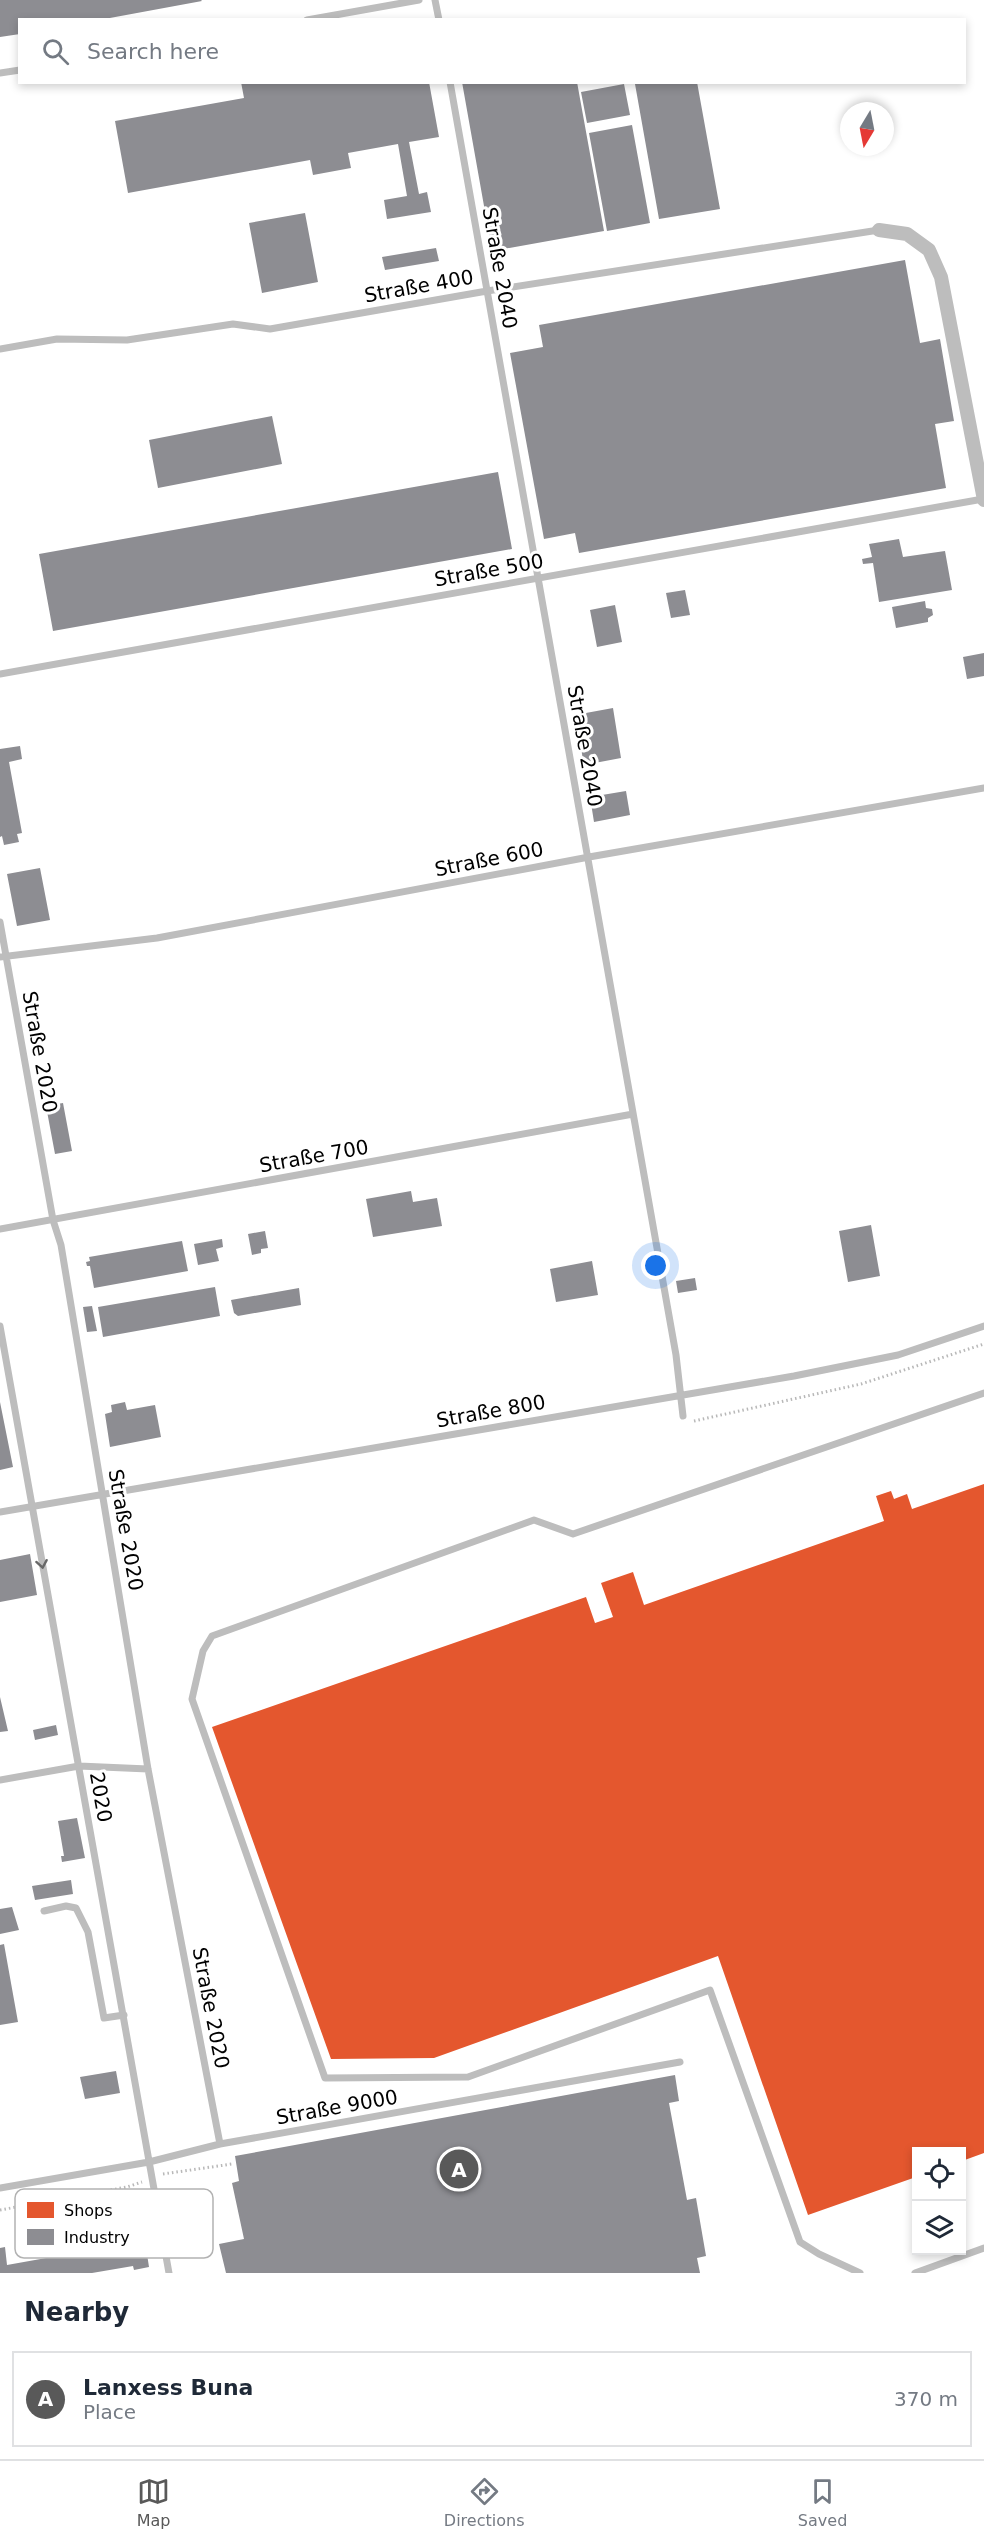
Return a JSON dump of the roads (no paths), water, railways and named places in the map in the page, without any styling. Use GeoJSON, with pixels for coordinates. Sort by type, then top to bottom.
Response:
{"type":"FeatureCollection","features":[{"type":"Feature","properties":{"kind":"street"},"geometry":{"type":"LineString","coordinates":[[879,230],[907,234],[929,250],[941,277],[984,499]]}},
{"type":"Feature","properties":{"kind":"lane"},"geometry":{"type":"LineString","coordinates":[[319,18],[419,0]]}},
{"type":"Feature","properties":{"kind":"lane"},"geometry":{"type":"LineString","coordinates":[[435,0],[439,18]]}},
{"type":"Feature","properties":{"kind":"lane"},"geometry":{"type":"LineString","coordinates":[[0,73],[18,70]]}},
{"type":"Feature","properties":{"kind":"lane","name":"Straße 2040"},"geometry":{"type":"LineString","coordinates":[[450,84],[676,1355],[683,1416]]}},
{"type":"Feature","properties":{"kind":"lane","name":"Straße 400"},"geometry":{"type":"LineString","coordinates":[[0,349],[57,339],[127,340],[233,324],[270,329],[487,291],[879,230]]}},
{"type":"Feature","properties":{"kind":"lane","name":"Straße 500"},"geometry":{"type":"LineString","coordinates":[[0,674],[984,499]]}},
{"type":"Feature","properties":{"kind":"lane","name":"Straße 600"},"geometry":{"type":"LineString","coordinates":[[3,957],[157,938],[589,857],[984,788]]}},
{"type":"Feature","properties":{"kind":"lane","name":"Straße 2020"},"geometry":{"type":"LineString","coordinates":[[0,922],[3,957],[53,1220],[61,1245],[148,1768],[220,2144]]}},
{"type":"Feature","properties":{"kind":"lane","name":"Straße 700"},"geometry":{"type":"LineString","coordinates":[[0,1229],[633,1114]]}},
{"type":"Feature","properties":{"kind":"lane","name":"2020"},"geometry":{"type":"LineString","coordinates":[[0,1326],[154,2189]]}},
{"type":"Feature","properties":{"kind":"lane","name":"Straße 800"},"geometry":{"type":"LineString","coordinates":[[0,1512],[680,1396],[898,1355],[984,1326]]}},
{"type":"Feature","properties":{"kind":"lane"},"geometry":{"type":"LineString","coordinates":[[860,2273],[819,2254],[800,2242],[710,1990],[468,2077],[325,2078],[192,1699],[203,1651],[212,1636],[534,1520],[573,1534],[984,1393]]}},
{"type":"Feature","properties":{"kind":"lane"},"geometry":{"type":"LineString","coordinates":[[0,1780],[79,1767],[148,1768]]}},
{"type":"Feature","properties":{"kind":"lane"},"geometry":{"type":"LineString","coordinates":[[44,1911],[66,1906],[76,1908],[88,1932],[104,2018],[124,2015]]}},
{"type":"Feature","properties":{"kind":"lane","name":"Straße 9000"},"geometry":{"type":"LineString","coordinates":[[0,2188],[149,2162],[220,2144],[680,2062]]}},
{"type":"Feature","properties":{"kind":"lane"},"geometry":{"type":"LineString","coordinates":[[915,2273],[984,2248]]}},
{"type":"Feature","properties":{"kind":"lane","name":"2020"},"geometry":{"type":"LineString","coordinates":[[166,2258],[169,2273]]}},
{"type":"Feature","properties":{"kind":"place","name":"Lanxess Buna"},"geometry":{"type":"Point","coordinates":[459,2169]}}]}
